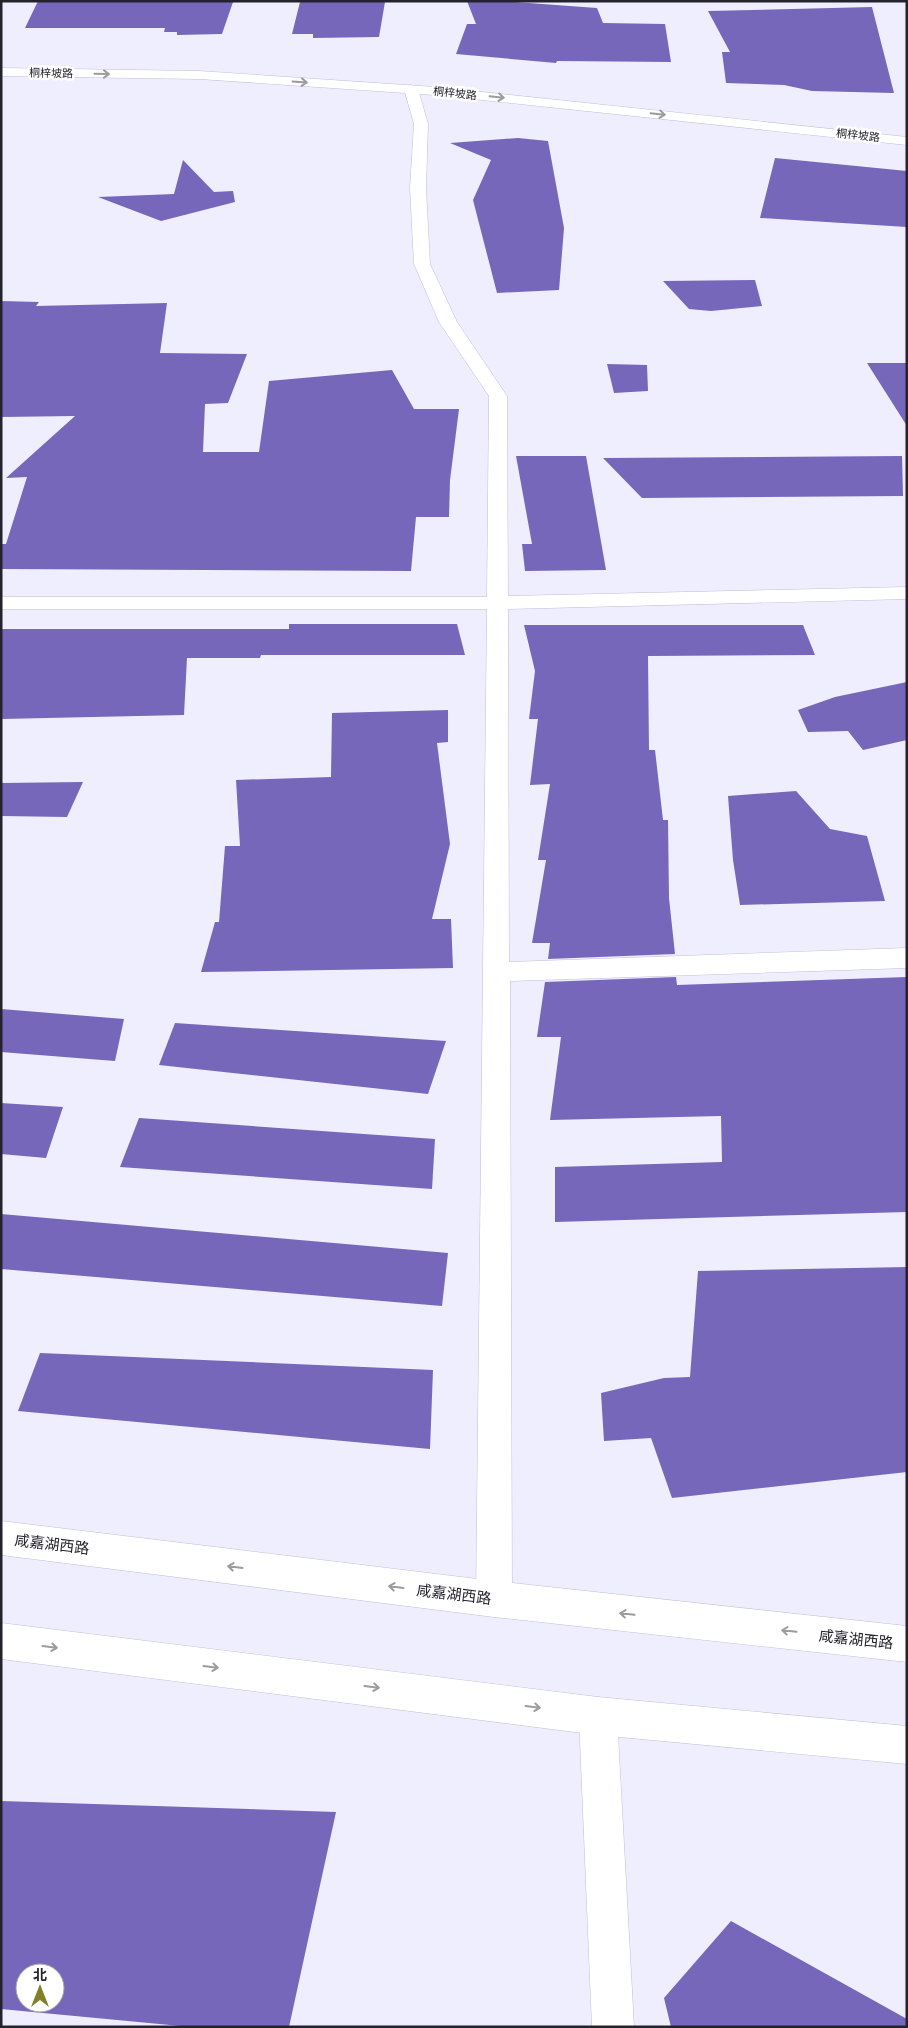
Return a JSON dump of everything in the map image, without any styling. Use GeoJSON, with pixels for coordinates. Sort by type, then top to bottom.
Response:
{"type":"FeatureCollection","features":[{"type":"Feature","properties":{"kind":"main road","name":"桐梓坡路"},"geometry":{"type":"LineString","coordinates":[[1,61],[179,64],[406,77],[907,128]]}},
{"type":"Feature","properties":{"kind":"main road","name":"桐梓坡路"},"geometry":{"type":"LineString","coordinates":[[1,72],[199,75],[410,89],[907,141]]}},
{"type":"Feature","properties":{"kind":"main road"},"geometry":{"type":"LineString","coordinates":[[410,89],[421,124],[418,188],[422,264],[448,322],[498,396],[494,1599]]}},
{"type":"Feature","properties":{"kind":"main road"},"geometry":{"type":"LineString","coordinates":[[1,603],[497,603],[907,594]]}},
{"type":"Feature","properties":{"kind":"main road"},"geometry":{"type":"LineString","coordinates":[[496,972],[907,958]]}},
{"type":"Feature","properties":{"kind":"main road","name":"咸嘉湖西路"},"geometry":{"type":"LineString","coordinates":[[1,1538],[494,1599],[907,1644]]}},
{"type":"Feature","properties":{"kind":"main road"},"geometry":{"type":"LineString","coordinates":[[1,1641],[598,1716],[907,1745]]}},
{"type":"Feature","properties":{"kind":"main road"},"geometry":{"type":"LineString","coordinates":[[598,1716],[613,2027]]}},
{"type":"Feature","properties":{"kind":"building"},"geometry":{"type":"Polygon","coordinates":[[[38,1],[233,2],[222,34],[177,35],[177,32],[164,32],[165,28],[25,28],[38,1]]]}},
{"type":"Feature","properties":{"kind":"building"},"geometry":{"type":"Polygon","coordinates":[[[467,1],[500,1],[597,8],[603,23],[665,24],[671,62],[557,61],[556,63],[456,54],[467,24],[476,24],[467,1]]]}},
{"type":"Feature","properties":{"kind":"building"},"geometry":{"type":"Polygon","coordinates":[[[300,2],[385,2],[379,37],[313,38],[313,34],[292,34],[300,2]]]}},
{"type":"Feature","properties":{"kind":"building"},"geometry":{"type":"Polygon","coordinates":[[[872,7],[894,93],[812,91],[784,85],[726,83],[722,52],[730,52],[708,11],[872,7]]]}},
{"type":"Feature","properties":{"kind":"building"},"geometry":{"type":"Polygon","coordinates":[[[518,138],[548,141],[564,228],[559,290],[497,293],[473,200],[491,160],[450,143],[518,138]]]}},
{"type":"Feature","properties":{"kind":"building"},"geometry":{"type":"Polygon","coordinates":[[[775,158],[907,171],[907,227],[760,218],[775,158]]]}},
{"type":"Feature","properties":{"kind":"building"},"geometry":{"type":"Polygon","coordinates":[[[183,160],[214,192],[233,191],[235,202],[161,221],[98,197],[174,194],[183,160]]]}},
{"type":"Feature","properties":{"kind":"building"},"geometry":{"type":"Polygon","coordinates":[[[755,280],[762,306],[711,311],[689,309],[663,281],[755,280]]]}},
{"type":"Feature","properties":{"kind":"building"},"geometry":{"type":"Polygon","coordinates":[[[1,301],[39,302],[36,306],[167,303],[160,353],[247,354],[228,403],[205,404],[203,452],[259,452],[269,381],[392,370],[414,409],[459,409],[450,480],[449,517],[416,517],[411,571],[1,569],[1,544],[6,544],[27,477],[6,478],[75,416],[1,417],[1,301]]]}},
{"type":"Feature","properties":{"kind":"building"},"geometry":{"type":"Polygon","coordinates":[[[867,363],[907,363],[907,426],[867,363]]]}},
{"type":"Feature","properties":{"kind":"building"},"geometry":{"type":"Polygon","coordinates":[[[607,364],[647,365],[648,391],[614,393],[607,364]]]}},
{"type":"Feature","properties":{"kind":"building"},"geometry":{"type":"Polygon","coordinates":[[[516,456],[586,456],[606,570],[525,571],[522,544],[532,544],[516,456]]]}},
{"type":"Feature","properties":{"kind":"building"},"geometry":{"type":"Polygon","coordinates":[[[902,456],[903,496],[642,498],[603,458],[902,456]]]}},
{"type":"Feature","properties":{"kind":"building"},"geometry":{"type":"Polygon","coordinates":[[[289,624],[457,624],[465,655],[261,655],[260,658],[187,658],[184,715],[1,719],[1,629],[289,629],[289,624]]]}},
{"type":"Feature","properties":{"kind":"building"},"geometry":{"type":"Polygon","coordinates":[[[524,625],[803,625],[815,655],[648,656],[649,750],[655,750],[663,820],[668,820],[669,898],[675,954],[548,959],[550,943],[532,943],[546,860],[538,860],[550,784],[530,785],[538,719],[529,719],[535,671],[524,625]]]}},
{"type":"Feature","properties":{"kind":"building"},"geometry":{"type":"Polygon","coordinates":[[[907,682],[907,740],[863,750],[848,731],[808,732],[798,710],[835,697],[907,682]]]}},
{"type":"Feature","properties":{"kind":"building"},"geometry":{"type":"Polygon","coordinates":[[[448,710],[448,742],[437,743],[450,844],[432,919],[451,919],[453,968],[201,972],[215,922],[219,922],[225,846],[240,846],[236,780],[331,777],[332,713],[448,710]]]}},
{"type":"Feature","properties":{"kind":"building"},"geometry":{"type":"Polygon","coordinates":[[[83,782],[67,817],[1,816],[1,783],[83,782]]]}},
{"type":"Feature","properties":{"kind":"building"},"geometry":{"type":"Polygon","coordinates":[[[796,791],[830,829],[867,836],[885,901],[740,905],[733,860],[728,796],[796,791]]]}},
{"type":"Feature","properties":{"kind":"building"},"geometry":{"type":"Polygon","coordinates":[[[676,977],[677,985],[907,977],[907,1212],[555,1222],[555,1167],[722,1162],[721,1116],[550,1120],[561,1037],[537,1037],[545,982],[676,977]]]}},
{"type":"Feature","properties":{"kind":"building"},"geometry":{"type":"Polygon","coordinates":[[[1,1009],[124,1019],[115,1061],[1,1052],[1,1009]]]}},
{"type":"Feature","properties":{"kind":"building"},"geometry":{"type":"Polygon","coordinates":[[[175,1023],[446,1041],[428,1094],[159,1065],[175,1023]]]}},
{"type":"Feature","properties":{"kind":"building"},"geometry":{"type":"Polygon","coordinates":[[[1,1103],[63,1107],[46,1158],[1,1154],[1,1103]]]}},
{"type":"Feature","properties":{"kind":"building"},"geometry":{"type":"Polygon","coordinates":[[[139,1118],[435,1139],[432,1189],[120,1167],[139,1118]]]}},
{"type":"Feature","properties":{"kind":"building"},"geometry":{"type":"Polygon","coordinates":[[[1,1214],[448,1253],[442,1306],[1,1269],[1,1214]]]}},
{"type":"Feature","properties":{"kind":"building"},"geometry":{"type":"Polygon","coordinates":[[[907,1267],[907,1472],[672,1498],[651,1438],[604,1441],[601,1393],[664,1378],[690,1377],[698,1271],[907,1267]]]}},
{"type":"Feature","properties":{"kind":"building"},"geometry":{"type":"Polygon","coordinates":[[[40,1353],[433,1370],[430,1449],[18,1411],[40,1353]]]}},
{"type":"Feature","properties":{"kind":"building"},"geometry":{"type":"Polygon","coordinates":[[[1,1801],[336,1812],[289,2027],[191,2027],[43,2013],[65,2013],[65,1963],[15,1963],[15,2010],[1,2009],[1,1801]]]}},
{"type":"Feature","properties":{"kind":"building"},"geometry":{"type":"Polygon","coordinates":[[[731,1921],[907,2019],[907,2027],[671,2027],[664,1998],[731,1921]]]}}]}
